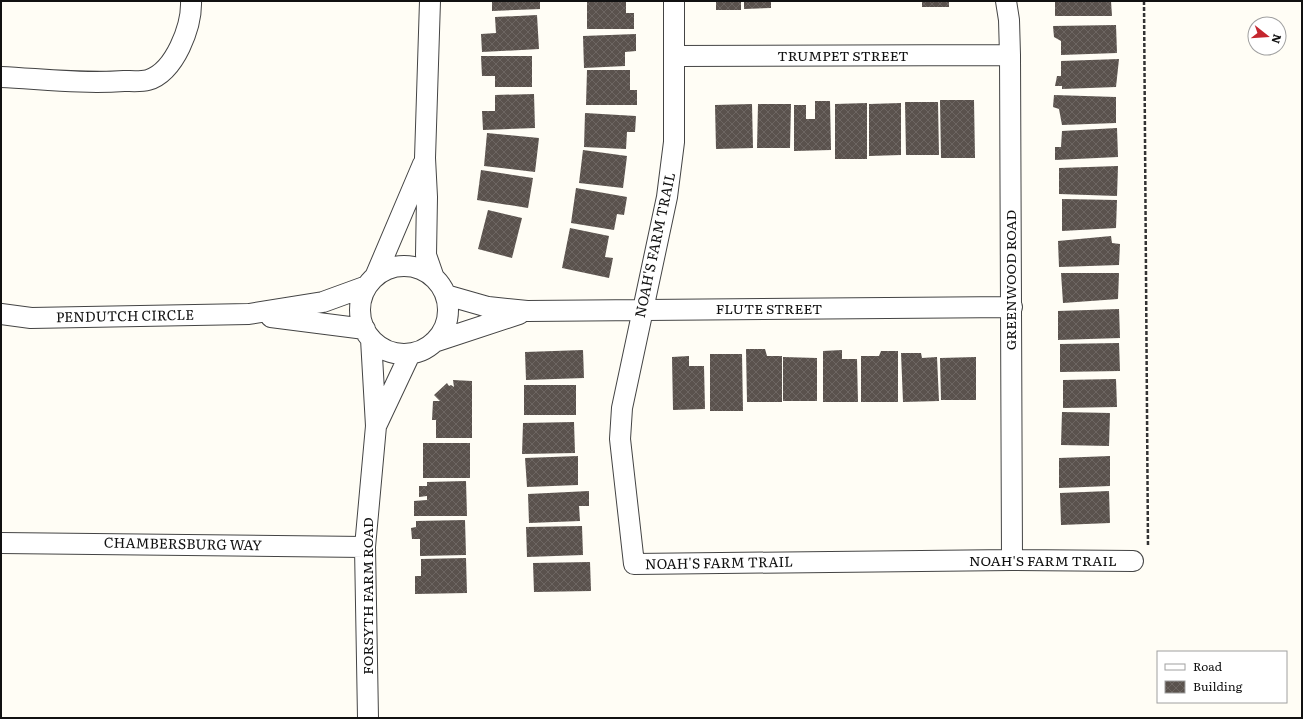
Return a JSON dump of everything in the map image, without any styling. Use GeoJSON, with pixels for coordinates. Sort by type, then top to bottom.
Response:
{"type":"FeatureCollection","features":[{"type":"Feature","properties":{"kind":"street"},"geometry":{"type":"LineString","coordinates":[[1,77],[95,83],[148,80],[167,67],[181,47],[192,12],[192,1]]}},
{"type":"Feature","properties":{"kind":"street"},"geometry":{"type":"LineString","coordinates":[[425,158],[360,307],[368,334],[389,352],[410,354],[427,348],[441,334],[447,320],[448,305],[446,295],[434,278],[426,255],[427,197],[425,158],[430,1]]}},
{"type":"Feature","properties":{"kind":"street","name":"NOAH'S FARM TRAIL"},"geometry":{"type":"LineString","coordinates":[[674,1],[674,142],[667,197],[623,400],[620,439],[634,564],[1012,560],[1133,561]]}},
{"type":"Feature","properties":{"kind":"street","name":"GREENWOOD ROAD"},"geometry":{"type":"LineString","coordinates":[[1006,1],[1009,20],[1010,55],[1012,560]]}},
{"type":"Feature","properties":{"kind":"street","name":"TRUMPET STREET"},"geometry":{"type":"LineString","coordinates":[[675,56],[1010,55]]}},
{"type":"Feature","properties":{"kind":"street"},"geometry":{"type":"LineString","coordinates":[[371,282],[394,267],[405,266],[421,270],[434,278]]}},
{"type":"Feature","properties":{"kind":"street","name":"PENDUTCH CIRCLE"},"geometry":{"type":"LineString","coordinates":[[1,314],[31,318],[249,314],[323,302],[371,282]]}},
{"type":"Feature","properties":{"kind":"street","name":"FLUTE STREET"},"geometry":{"type":"LineString","coordinates":[[446,295],[488,308],[527,311],[1012,307]]}},
{"type":"Feature","properties":{"kind":"street","name":"FLUTE STREET"},"geometry":{"type":"LineString","coordinates":[[434,342],[527,311]]}},
{"type":"Feature","properties":{"kind":"street","name":"PENDUTCH CIRCLE"},"geometry":{"type":"LineString","coordinates":[[249,314],[368,334]]}},
{"type":"Feature","properties":{"kind":"street","name":"FORSYTH FARM ROAD"},"geometry":{"type":"LineString","coordinates":[[368,334],[376,426],[365,547],[368,718]]}},
{"type":"Feature","properties":{"kind":"street","name":"FORSYTH FARM ROAD"},"geometry":{"type":"LineString","coordinates":[[376,426],[410,354]]}},
{"type":"Feature","properties":{"kind":"street","name":"CHAMBERSBURG WAY"},"geometry":{"type":"LineString","coordinates":[[1,543],[365,547]]}},
{"type":"Feature","properties":{"kind":"path"},"geometry":{"type":"LineString","coordinates":[[1133,561],[1148,561],[1144,1]]}},
{"type":"Feature","properties":{"kind":"building"},"geometry":{"type":"Polygon","coordinates":[[[492,1],[540,1],[540,9],[492,11],[492,1]]]}},
{"type":"Feature","properties":{"kind":"building"},"geometry":{"type":"Polygon","coordinates":[[[587,1],[626,1],[626,13],[634,13],[634,29],[587,29],[587,1]]]}},
{"type":"Feature","properties":{"kind":"building"},"geometry":{"type":"Polygon","coordinates":[[[716,1],[741,1],[741,10],[716,10],[716,1]]]}},
{"type":"Feature","properties":{"kind":"building"},"geometry":{"type":"Polygon","coordinates":[[[744,1],[771,1],[771,8],[744,9],[744,1]]]}},
{"type":"Feature","properties":{"kind":"building"},"geometry":{"type":"Polygon","coordinates":[[[922,1],[949,1],[949,7],[922,7],[922,1]]]}},
{"type":"Feature","properties":{"kind":"building"},"geometry":{"type":"Polygon","coordinates":[[[1055,1],[1111,1],[1112,16],[1055,16],[1055,1]]]}},
{"type":"Feature","properties":{"kind":"building"},"geometry":{"type":"Polygon","coordinates":[[[537,15],[539,49],[482,52],[481,34],[496,33],[495,17],[537,15]]]}},
{"type":"Feature","properties":{"kind":"building"},"geometry":{"type":"Polygon","coordinates":[[[1116,25],[1117,53],[1061,55],[1061,41],[1054,37],[1053,26],[1116,25]]]}},
{"type":"Feature","properties":{"kind":"building"},"geometry":{"type":"Polygon","coordinates":[[[636,34],[636,51],[625,52],[625,66],[584,68],[583,36],[636,34]]]}},
{"type":"Feature","properties":{"kind":"building"},"geometry":{"type":"Polygon","coordinates":[[[481,56],[532,56],[532,87],[495,87],[495,76],[482,76],[481,56]]]}},
{"type":"Feature","properties":{"kind":"building"},"geometry":{"type":"Polygon","coordinates":[[[1119,59],[1116,87],[1062,89],[1062,86],[1055,86],[1057,76],[1061,76],[1061,61],[1119,59]]]}},
{"type":"Feature","properties":{"kind":"building"},"geometry":{"type":"Polygon","coordinates":[[[587,70],[630,70],[630,90],[637,90],[637,105],[586,105],[587,70]]]}},
{"type":"Feature","properties":{"kind":"building"},"geometry":{"type":"Polygon","coordinates":[[[534,94],[535,128],[483,130],[482,111],[495,111],[495,95],[534,94]]]}},
{"type":"Feature","properties":{"kind":"building"},"geometry":{"type":"Polygon","coordinates":[[[1054,95],[1116,97],[1116,123],[1062,125],[1059,109],[1053,107],[1054,95]]]}},
{"type":"Feature","properties":{"kind":"building"},"geometry":{"type":"Polygon","coordinates":[[[940,100],[974,100],[975,158],[941,158],[940,100]]]}},
{"type":"Feature","properties":{"kind":"building"},"geometry":{"type":"Polygon","coordinates":[[[815,101],[830,101],[831,150],[794,151],[794,105],[806,105],[806,119],[815,119],[815,101]]]}},
{"type":"Feature","properties":{"kind":"building"},"geometry":{"type":"Polygon","coordinates":[[[905,102],[938,102],[939,155],[906,155],[905,102]]]}},
{"type":"Feature","properties":{"kind":"building"},"geometry":{"type":"Polygon","coordinates":[[[867,103],[867,159],[835,159],[835,104],[867,103]]]}},
{"type":"Feature","properties":{"kind":"building"},"geometry":{"type":"Polygon","coordinates":[[[901,103],[901,155],[869,156],[869,104],[901,103]]]}},
{"type":"Feature","properties":{"kind":"building"},"geometry":{"type":"Polygon","coordinates":[[[752,104],[753,148],[716,149],[715,105],[752,104]]]}},
{"type":"Feature","properties":{"kind":"building"},"geometry":{"type":"Polygon","coordinates":[[[758,104],[791,104],[790,148],[757,148],[758,104]]]}},
{"type":"Feature","properties":{"kind":"building"},"geometry":{"type":"Polygon","coordinates":[[[585,113],[636,116],[635,132],[627,132],[626,149],[584,147],[585,113]]]}},
{"type":"Feature","properties":{"kind":"building"},"geometry":{"type":"Polygon","coordinates":[[[1117,128],[1118,157],[1055,160],[1055,147],[1061,147],[1062,131],[1117,128]]]}},
{"type":"Feature","properties":{"kind":"building"},"geometry":{"type":"Polygon","coordinates":[[[487,133],[539,138],[535,172],[484,166],[487,133]]]}},
{"type":"Feature","properties":{"kind":"building"},"geometry":{"type":"Polygon","coordinates":[[[583,150],[627,156],[623,188],[579,183],[583,150]]]}},
{"type":"Feature","properties":{"kind":"building"},"geometry":{"type":"Polygon","coordinates":[[[1118,166],[1117,196],[1059,194],[1059,168],[1118,166]]]}},
{"type":"Feature","properties":{"kind":"building"},"geometry":{"type":"Polygon","coordinates":[[[481,170],[533,178],[528,208],[477,200],[481,170]]]}},
{"type":"Feature","properties":{"kind":"building"},"geometry":{"type":"Polygon","coordinates":[[[576,188],[627,197],[624,215],[617,214],[614,230],[571,223],[576,188]]]}},
{"type":"Feature","properties":{"kind":"building"},"geometry":{"type":"Polygon","coordinates":[[[1062,199],[1117,200],[1116,228],[1062,231],[1062,199]]]}},
{"type":"Feature","properties":{"kind":"building"},"geometry":{"type":"Polygon","coordinates":[[[488,210],[522,218],[512,258],[478,249],[488,210]]]}},
{"type":"Feature","properties":{"kind":"building"},"geometry":{"type":"Polygon","coordinates":[[[570,228],[609,236],[605,257],[613,258],[609,278],[562,268],[570,228]]]}},
{"type":"Feature","properties":{"kind":"building"},"geometry":{"type":"Polygon","coordinates":[[[1111,236],[1112,243],[1120,244],[1119,265],[1059,267],[1058,241],[1111,236]]]}},
{"type":"Feature","properties":{"kind":"building"},"geometry":{"type":"Polygon","coordinates":[[[1061,273],[1119,273],[1118,299],[1063,303],[1061,273]]]}},
{"type":"Feature","properties":{"kind":"building"},"geometry":{"type":"Polygon","coordinates":[[[1119,309],[1120,338],[1058,340],[1058,311],[1119,309]]]}},
{"type":"Feature","properties":{"kind":"building"},"geometry":{"type":"Polygon","coordinates":[[[1119,343],[1120,371],[1060,372],[1060,344],[1119,343]]]}},
{"type":"Feature","properties":{"kind":"building"},"geometry":{"type":"Polygon","coordinates":[[[746,349],[765,349],[767,356],[782,356],[782,402],[747,402],[746,349]]]}},
{"type":"Feature","properties":{"kind":"building"},"geometry":{"type":"Polygon","coordinates":[[[583,350],[584,378],[526,380],[525,352],[583,350]]]}},
{"type":"Feature","properties":{"kind":"building"},"geometry":{"type":"Polygon","coordinates":[[[842,350],[842,359],[857,359],[858,402],[823,402],[823,351],[842,350]]]}},
{"type":"Feature","properties":{"kind":"building"},"geometry":{"type":"Polygon","coordinates":[[[881,351],[898,351],[898,402],[861,402],[861,356],[879,356],[881,351]]]}},
{"type":"Feature","properties":{"kind":"building"},"geometry":{"type":"Polygon","coordinates":[[[901,353],[921,353],[922,358],[937,357],[939,401],[903,402],[901,353]]]}},
{"type":"Feature","properties":{"kind":"building"},"geometry":{"type":"Polygon","coordinates":[[[710,354],[742,354],[743,411],[710,411],[710,354]]]}},
{"type":"Feature","properties":{"kind":"building"},"geometry":{"type":"Polygon","coordinates":[[[689,356],[689,366],[704,366],[705,409],[673,410],[672,357],[689,356]]]}},
{"type":"Feature","properties":{"kind":"building"},"geometry":{"type":"Polygon","coordinates":[[[783,357],[817,358],[817,401],[783,401],[783,357]]]}},
{"type":"Feature","properties":{"kind":"building"},"geometry":{"type":"Polygon","coordinates":[[[976,357],[976,400],[941,400],[940,358],[976,357]]]}},
{"type":"Feature","properties":{"kind":"building"},"geometry":{"type":"Polygon","coordinates":[[[1116,379],[1117,407],[1063,408],[1063,380],[1116,379]]]}},
{"type":"Feature","properties":{"kind":"building"},"geometry":{"type":"Polygon","coordinates":[[[453,380],[472,381],[472,438],[436,438],[436,420],[432,420],[433,401],[440,401],[434,395],[447,383],[449,386],[451,385],[454,387],[453,380]]]}},
{"type":"Feature","properties":{"kind":"building"},"geometry":{"type":"Polygon","coordinates":[[[524,385],[576,385],[576,415],[524,415],[524,385]]]}},
{"type":"Feature","properties":{"kind":"building"},"geometry":{"type":"Polygon","coordinates":[[[1062,412],[1110,413],[1109,446],[1061,445],[1062,412]]]}},
{"type":"Feature","properties":{"kind":"building"},"geometry":{"type":"Polygon","coordinates":[[[574,422],[575,453],[522,454],[523,423],[574,422]]]}},
{"type":"Feature","properties":{"kind":"building"},"geometry":{"type":"Polygon","coordinates":[[[423,443],[470,443],[470,478],[423,478],[423,443]]]}},
{"type":"Feature","properties":{"kind":"building"},"geometry":{"type":"Polygon","coordinates":[[[578,456],[578,485],[527,487],[525,458],[578,456]]]}},
{"type":"Feature","properties":{"kind":"building"},"geometry":{"type":"Polygon","coordinates":[[[1110,456],[1110,486],[1059,488],[1059,458],[1110,456]]]}},
{"type":"Feature","properties":{"kind":"building"},"geometry":{"type":"Polygon","coordinates":[[[466,481],[467,516],[414,516],[414,501],[427,500],[427,496],[419,497],[419,486],[427,486],[427,482],[466,481]]]}},
{"type":"Feature","properties":{"kind":"building"},"geometry":{"type":"Polygon","coordinates":[[[589,491],[589,506],[579,506],[580,521],[529,523],[528,494],[589,491]]]}},
{"type":"Feature","properties":{"kind":"building"},"geometry":{"type":"Polygon","coordinates":[[[1109,491],[1110,523],[1061,525],[1060,493],[1109,491]]]}},
{"type":"Feature","properties":{"kind":"building"},"geometry":{"type":"Polygon","coordinates":[[[465,520],[466,555],[420,556],[420,539],[412,539],[411,528],[416,527],[416,521],[465,520]]]}},
{"type":"Feature","properties":{"kind":"building"},"geometry":{"type":"Polygon","coordinates":[[[582,526],[583,555],[527,557],[526,527],[582,526]]]}},
{"type":"Feature","properties":{"kind":"building"},"geometry":{"type":"Polygon","coordinates":[[[466,558],[467,593],[415,594],[415,576],[421,576],[421,559],[466,558]]]}},
{"type":"Feature","properties":{"kind":"building"},"geometry":{"type":"Polygon","coordinates":[[[590,562],[591,591],[534,592],[533,563],[590,562]]]}}]}
